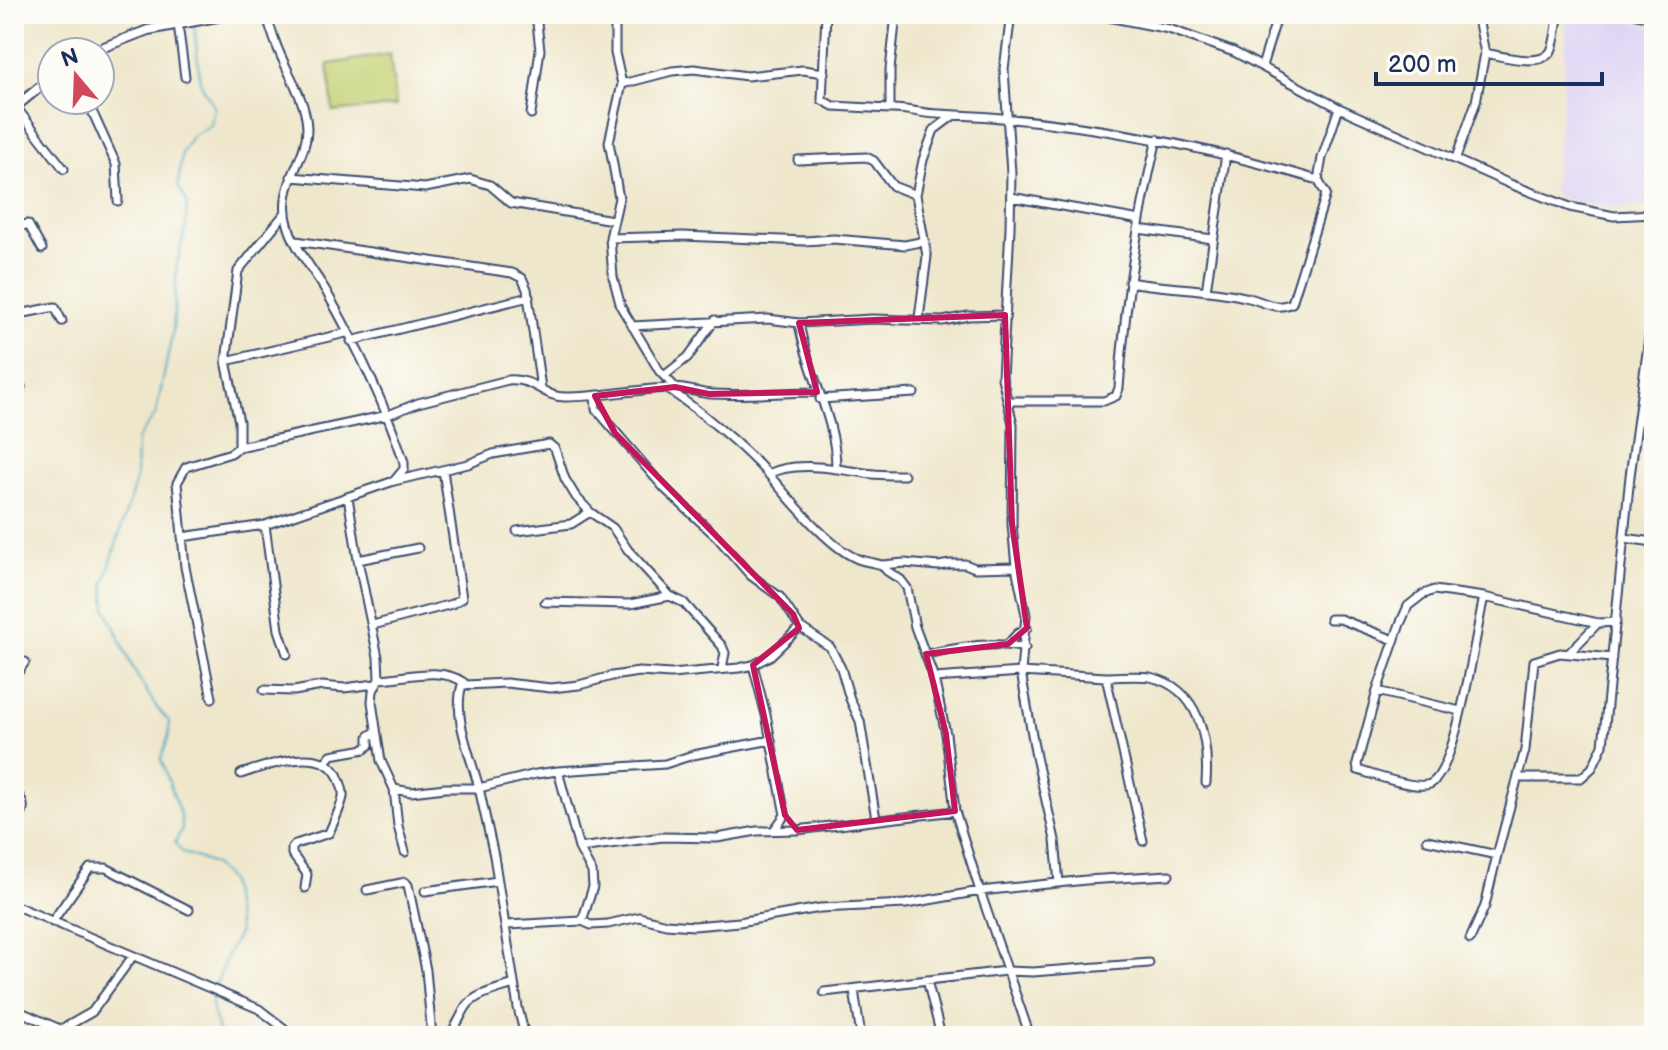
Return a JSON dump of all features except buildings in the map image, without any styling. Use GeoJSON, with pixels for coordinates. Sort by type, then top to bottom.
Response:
{"type":"FeatureCollection","features":[{"type":"Feature","properties":{"kind":"street"},"geometry":{"type":"LineString","coordinates":[[116,42],[148,30],[233,14]]}},
{"type":"Feature","properties":{"kind":"street"},"geometry":{"type":"LineString","coordinates":[[266,14],[307,123],[307,137],[291,177],[286,212],[289,229],[326,292],[388,415],[404,462],[404,469],[394,481]]}},
{"type":"Feature","properties":{"kind":"street"},"geometry":{"type":"LineString","coordinates":[[531,114],[540,50],[536,14]]}},
{"type":"Feature","properties":{"kind":"street"},"geometry":{"type":"LineString","coordinates":[[615,14],[615,53],[622,84],[609,142],[619,198],[610,238],[616,291],[632,326],[671,388],[768,474],[798,509],[847,553],[882,565],[1016,567]]}},
{"type":"Feature","properties":{"kind":"street"},"geometry":{"type":"LineString","coordinates":[[826,14],[822,100],[833,106],[905,108],[927,114],[1007,117],[1093,128],[1226,154],[1318,180]]}},
{"type":"Feature","properties":{"kind":"street"},"geometry":{"type":"LineString","coordinates":[[890,109],[890,70],[896,14]]}},
{"type":"Feature","properties":{"kind":"street"},"geometry":{"type":"LineString","coordinates":[[1011,14],[1004,69],[1011,197],[1002,378],[1013,424],[1012,524],[1027,628],[1021,672],[1055,840],[1059,883]]}},
{"type":"Feature","properties":{"kind":"street"},"geometry":{"type":"LineString","coordinates":[[1093,14],[1134,17],[1197,37],[1262,66],[1339,108],[1510,184],[1570,207],[1614,216],[1654,214]]}},
{"type":"Feature","properties":{"kind":"street"},"geometry":{"type":"LineString","coordinates":[[1262,66],[1278,14]]}},
{"type":"Feature","properties":{"kind":"street"},"geometry":{"type":"LineString","coordinates":[[1456,158],[1476,102],[1485,53],[1477,14]]}},
{"type":"Feature","properties":{"kind":"street"},"geometry":{"type":"LineString","coordinates":[[1485,53],[1534,61],[1547,56],[1552,48],[1559,14]]}},
{"type":"Feature","properties":{"kind":"street"},"geometry":{"type":"LineString","coordinates":[[1636,14],[1654,18]]}},
{"type":"Feature","properties":{"kind":"street"},"geometry":{"type":"LineString","coordinates":[[178,24],[185,77]]}},
{"type":"Feature","properties":{"kind":"street"},"geometry":{"type":"LineString","coordinates":[[622,84],[672,71],[694,69],[747,76],[803,70],[824,73]]}},
{"type":"Feature","properties":{"kind":"street"},"geometry":{"type":"LineString","coordinates":[[36,90],[15,108],[64,169]]}},
{"type":"Feature","properties":{"kind":"street"},"geometry":{"type":"LineString","coordinates":[[1129,282],[1206,291],[1275,307],[1292,303],[1326,194],[1318,180],[1339,108]]}},
{"type":"Feature","properties":{"kind":"street"},"geometry":{"type":"LineString","coordinates":[[927,114],[934,130]]}},
{"type":"Feature","properties":{"kind":"street"},"geometry":{"type":"LineString","coordinates":[[919,318],[927,271],[916,195],[923,160],[934,130],[954,115]]}},
{"type":"Feature","properties":{"kind":"street"},"geometry":{"type":"LineString","coordinates":[[94,116],[116,164],[118,201]]}},
{"type":"Feature","properties":{"kind":"street"},"geometry":{"type":"LineString","coordinates":[[1009,401],[1104,401],[1116,396],[1129,282],[1157,139]]}},
{"type":"Feature","properties":{"kind":"street"},"geometry":{"type":"LineString","coordinates":[[1206,291],[1226,154]]}},
{"type":"Feature","properties":{"kind":"street"},"geometry":{"type":"LineString","coordinates":[[798,160],[866,157],[874,161],[893,186],[916,195]]}},
{"type":"Feature","properties":{"kind":"street"},"geometry":{"type":"LineString","coordinates":[[291,177],[425,188],[470,179],[490,185],[511,203],[613,220]]}},
{"type":"Feature","properties":{"kind":"street"},"geometry":{"type":"LineString","coordinates":[[1011,197],[1213,239]]}},
{"type":"Feature","properties":{"kind":"street"},"geometry":{"type":"LineString","coordinates":[[239,447],[239,422],[226,361],[238,271],[286,212]]}},
{"type":"Feature","properties":{"kind":"street"},"geometry":{"type":"LineString","coordinates":[[14,227],[28,224],[42,249]]}},
{"type":"Feature","properties":{"kind":"street"},"geometry":{"type":"LineString","coordinates":[[610,238],[834,239],[905,245],[925,241]]}},
{"type":"Feature","properties":{"kind":"street"},"geometry":{"type":"LineString","coordinates":[[296,241],[512,273],[526,282],[541,388]]}},
{"type":"Feature","properties":{"kind":"street"},"geometry":{"type":"LineString","coordinates":[[1519,778],[1576,780],[1587,775],[1603,745],[1624,538],[1653,316],[1654,278]]}},
{"type":"Feature","properties":{"kind":"street"},"geometry":{"type":"LineString","coordinates":[[226,361],[529,297]]}},
{"type":"Feature","properties":{"kind":"street"},"geometry":{"type":"LineString","coordinates":[[14,315],[55,307],[62,321]]}},
{"type":"Feature","properties":{"kind":"street"},"geometry":{"type":"LineString","coordinates":[[632,326],[768,319],[799,323],[919,318],[943,321],[968,316],[1005,315]]}},
{"type":"Feature","properties":{"kind":"street"},"geometry":{"type":"LineString","coordinates":[[656,389],[662,374],[688,357],[715,320]]}},
{"type":"Feature","properties":{"kind":"street"},"geometry":{"type":"LineString","coordinates":[[799,323],[802,343],[833,438],[836,467]]}},
{"type":"Feature","properties":{"kind":"street"},"geometry":{"type":"LineString","coordinates":[[212,698],[189,592],[177,483],[181,471],[192,464],[231,453],[239,447],[388,415],[430,399],[508,380],[521,379],[560,397],[671,388],[709,394],[819,396],[914,393]]}},
{"type":"Feature","properties":{"kind":"street"},"geometry":{"type":"LineString","coordinates":[[595,396],[596,409],[649,473],[717,537],[750,575],[780,597],[800,627],[827,643],[841,668],[860,721],[876,819]]}},
{"type":"Feature","properties":{"kind":"street"},"geometry":{"type":"LineString","coordinates":[[182,537],[265,525],[394,481],[468,464],[493,454],[549,444],[555,449],[565,479],[590,512],[613,528],[628,550],[670,596],[684,603],[722,646],[725,653],[722,668]]}},
{"type":"Feature","properties":{"kind":"street"},"geometry":{"type":"LineString","coordinates":[[768,474],[784,468],[836,467],[866,474],[904,475]]}},
{"type":"Feature","properties":{"kind":"street"},"geometry":{"type":"LineString","coordinates":[[373,625],[452,604],[462,598],[443,470]]}},
{"type":"Feature","properties":{"kind":"street"},"geometry":{"type":"LineString","coordinates":[[348,497],[378,657],[372,702],[375,732],[383,768],[394,789],[398,826],[405,852]]}},
{"type":"Feature","properties":{"kind":"street"},"geometry":{"type":"LineString","coordinates":[[517,531],[571,524],[590,512]]}},
{"type":"Feature","properties":{"kind":"street"},"geometry":{"type":"LineString","coordinates":[[265,525],[279,630],[287,654]]}},
{"type":"Feature","properties":{"kind":"street"},"geometry":{"type":"LineString","coordinates":[[1624,538],[1654,542]]}},
{"type":"Feature","properties":{"kind":"street"},"geometry":{"type":"LineString","coordinates":[[358,560],[418,548]]}},
{"type":"Feature","properties":{"kind":"street"},"geometry":{"type":"LineString","coordinates":[[882,565],[907,588],[915,627],[934,678],[946,734],[955,811],[1030,1036]]}},
{"type":"Feature","properties":{"kind":"street"},"geometry":{"type":"LineString","coordinates":[[1484,597],[1450,753],[1440,775],[1428,785],[1417,786],[1357,767],[1394,640],[1405,610],[1414,599],[1434,590],[1484,597],[1598,623],[1616,622]]}},
{"type":"Feature","properties":{"kind":"street"},"geometry":{"type":"LineString","coordinates":[[545,602],[630,604],[670,596]]}},
{"type":"Feature","properties":{"kind":"street"},"geometry":{"type":"LineString","coordinates":[[1330,619],[1340,619],[1394,640]]}},
{"type":"Feature","properties":{"kind":"street"},"geometry":{"type":"LineString","coordinates":[[1569,653],[1598,623]]}},
{"type":"Feature","properties":{"kind":"street"},"geometry":{"type":"LineString","coordinates":[[264,690],[294,691],[322,686],[344,688],[436,673],[454,676],[466,685],[506,683],[551,688],[639,672],[671,674],[753,665],[770,656],[800,627]]}},
{"type":"Feature","properties":{"kind":"street"},"geometry":{"type":"LineString","coordinates":[[1008,644],[1027,628]]}},
{"type":"Feature","properties":{"kind":"street"},"geometry":{"type":"LineString","coordinates":[[926,654],[983,645],[1008,644],[1025,648]]}},
{"type":"Feature","properties":{"kind":"street"},"geometry":{"type":"LineString","coordinates":[[1470,939],[1485,906],[1519,778],[1530,725],[1534,661],[1550,654],[1569,653],[1612,658]]}},
{"type":"Feature","properties":{"kind":"street"},"geometry":{"type":"LineString","coordinates":[[14,678],[25,662]]}},
{"type":"Feature","properties":{"kind":"street"},"geometry":{"type":"LineString","coordinates":[[753,665],[785,815],[797,830]]}},
{"type":"Feature","properties":{"kind":"street"},"geometry":{"type":"LineString","coordinates":[[934,678],[1021,672],[1150,677],[1182,691],[1189,699],[1208,756],[1206,783]]}},
{"type":"Feature","properties":{"kind":"street"},"geometry":{"type":"LineString","coordinates":[[1106,677],[1143,841]]}},
{"type":"Feature","properties":{"kind":"street"},"geometry":{"type":"LineString","coordinates":[[463,682],[458,696],[460,715],[479,788],[507,925],[524,1035]]}},
{"type":"Feature","properties":{"kind":"street"},"geometry":{"type":"LineString","coordinates":[[1377,691],[1460,711]]}},
{"type":"Feature","properties":{"kind":"street"},"geometry":{"type":"LineString","coordinates":[[326,761],[331,755],[365,749],[369,745],[369,736],[375,732]]}},
{"type":"Feature","properties":{"kind":"street"},"geometry":{"type":"LineString","coordinates":[[394,789],[411,792],[479,788],[558,771],[665,764],[693,755],[771,740]]}},
{"type":"Feature","properties":{"kind":"street"},"geometry":{"type":"LineString","coordinates":[[241,774],[268,765],[315,759],[326,761],[338,776],[343,797],[329,833],[292,848],[292,854],[307,874],[305,888]]}},
{"type":"Feature","properties":{"kind":"street"},"geometry":{"type":"LineString","coordinates":[[558,771],[579,848],[592,872],[593,887],[582,921]]}},
{"type":"Feature","properties":{"kind":"street"},"geometry":{"type":"LineString","coordinates":[[14,789],[25,806],[25,813],[14,825]]}},
{"type":"Feature","properties":{"kind":"street"},"geometry":{"type":"LineString","coordinates":[[579,848],[663,837],[717,838],[955,811]]}},
{"type":"Feature","properties":{"kind":"street"},"geometry":{"type":"LineString","coordinates":[[774,830],[785,815]]}},
{"type":"Feature","properties":{"kind":"street"},"geometry":{"type":"LineString","coordinates":[[1427,840],[1497,855]]}},
{"type":"Feature","properties":{"kind":"street"},"geometry":{"type":"LineString","coordinates":[[52,922],[90,868],[96,866],[106,868],[189,910]]}},
{"type":"Feature","properties":{"kind":"street"},"geometry":{"type":"LineString","coordinates":[[507,925],[582,921],[591,925],[608,924],[639,917],[666,924],[694,926],[739,922],[820,908],[906,904],[980,891],[1169,875]]}},
{"type":"Feature","properties":{"kind":"street"},"geometry":{"type":"LineString","coordinates":[[425,891],[498,881]]}},
{"type":"Feature","properties":{"kind":"street"},"geometry":{"type":"LineString","coordinates":[[367,890],[405,882],[408,885],[426,970],[432,1035],[423,1036]]}},
{"type":"Feature","properties":{"kind":"street"},"geometry":{"type":"LineString","coordinates":[[14,905],[259,1009],[294,1036]]}},
{"type":"Feature","properties":{"kind":"street"},"geometry":{"type":"LineString","coordinates":[[50,1036],[98,1007],[133,956]]}},
{"type":"Feature","properties":{"kind":"street"},"geometry":{"type":"LineString","coordinates":[[824,992],[1006,971],[1033,972],[1149,963]]}},
{"type":"Feature","properties":{"kind":"street"},"geometry":{"type":"LineString","coordinates":[[927,980],[941,1036]]}},
{"type":"Feature","properties":{"kind":"street"},"geometry":{"type":"LineString","coordinates":[[448,1036],[458,1026],[466,1006],[477,998],[514,984]]}},
{"type":"Feature","properties":{"kind":"street"},"geometry":{"type":"LineString","coordinates":[[854,990],[861,1036]]}},
{"type":"Feature","properties":{"kind":"street"},"geometry":{"type":"LineString","coordinates":[[14,1009],[76,1036]]}},
{"type":"Feature","properties":{"kind":"highlighted area"},"geometry":{"type":"Polygon","coordinates":[[[1005,315],[1012,524],[1027,628],[1008,644],[926,654],[946,734],[955,811],[797,830],[785,815],[753,665],[799,628],[793,614],[615,433],[595,396],[675,387],[709,394],[817,392],[799,323],[1005,315]]]}},
{"type":"Feature","properties":{"kind":"shaded area"},"geometry":{"type":"Polygon","coordinates":[[[1567,14],[1600,14],[1654,27],[1654,206],[1615,208],[1575,203],[1553,193],[1567,14]]]}},
{"type":"Feature","properties":{"kind":"green space"},"geometry":{"type":"Polygon","coordinates":[[[390,54],[396,106],[333,112],[328,64],[390,54]]]}},
{"type":"Feature","properties":{"kind":"waterway"},"geometry":{"type":"LineString","coordinates":[[194,23],[200,82],[214,107],[211,125],[192,136],[182,153],[178,186],[187,202],[186,226],[177,263],[173,330],[156,414],[137,439],[136,480],[104,584],[106,608],[133,669],[157,708],[169,721],[169,735],[161,759],[181,817],[182,829],[175,843],[182,852],[213,864],[229,880],[239,932],[215,988]]}},
{"type":"Feature","properties":{"kind":"waterway"},"geometry":{"type":"LineString","coordinates":[[212,996],[218,1036]]}}]}
